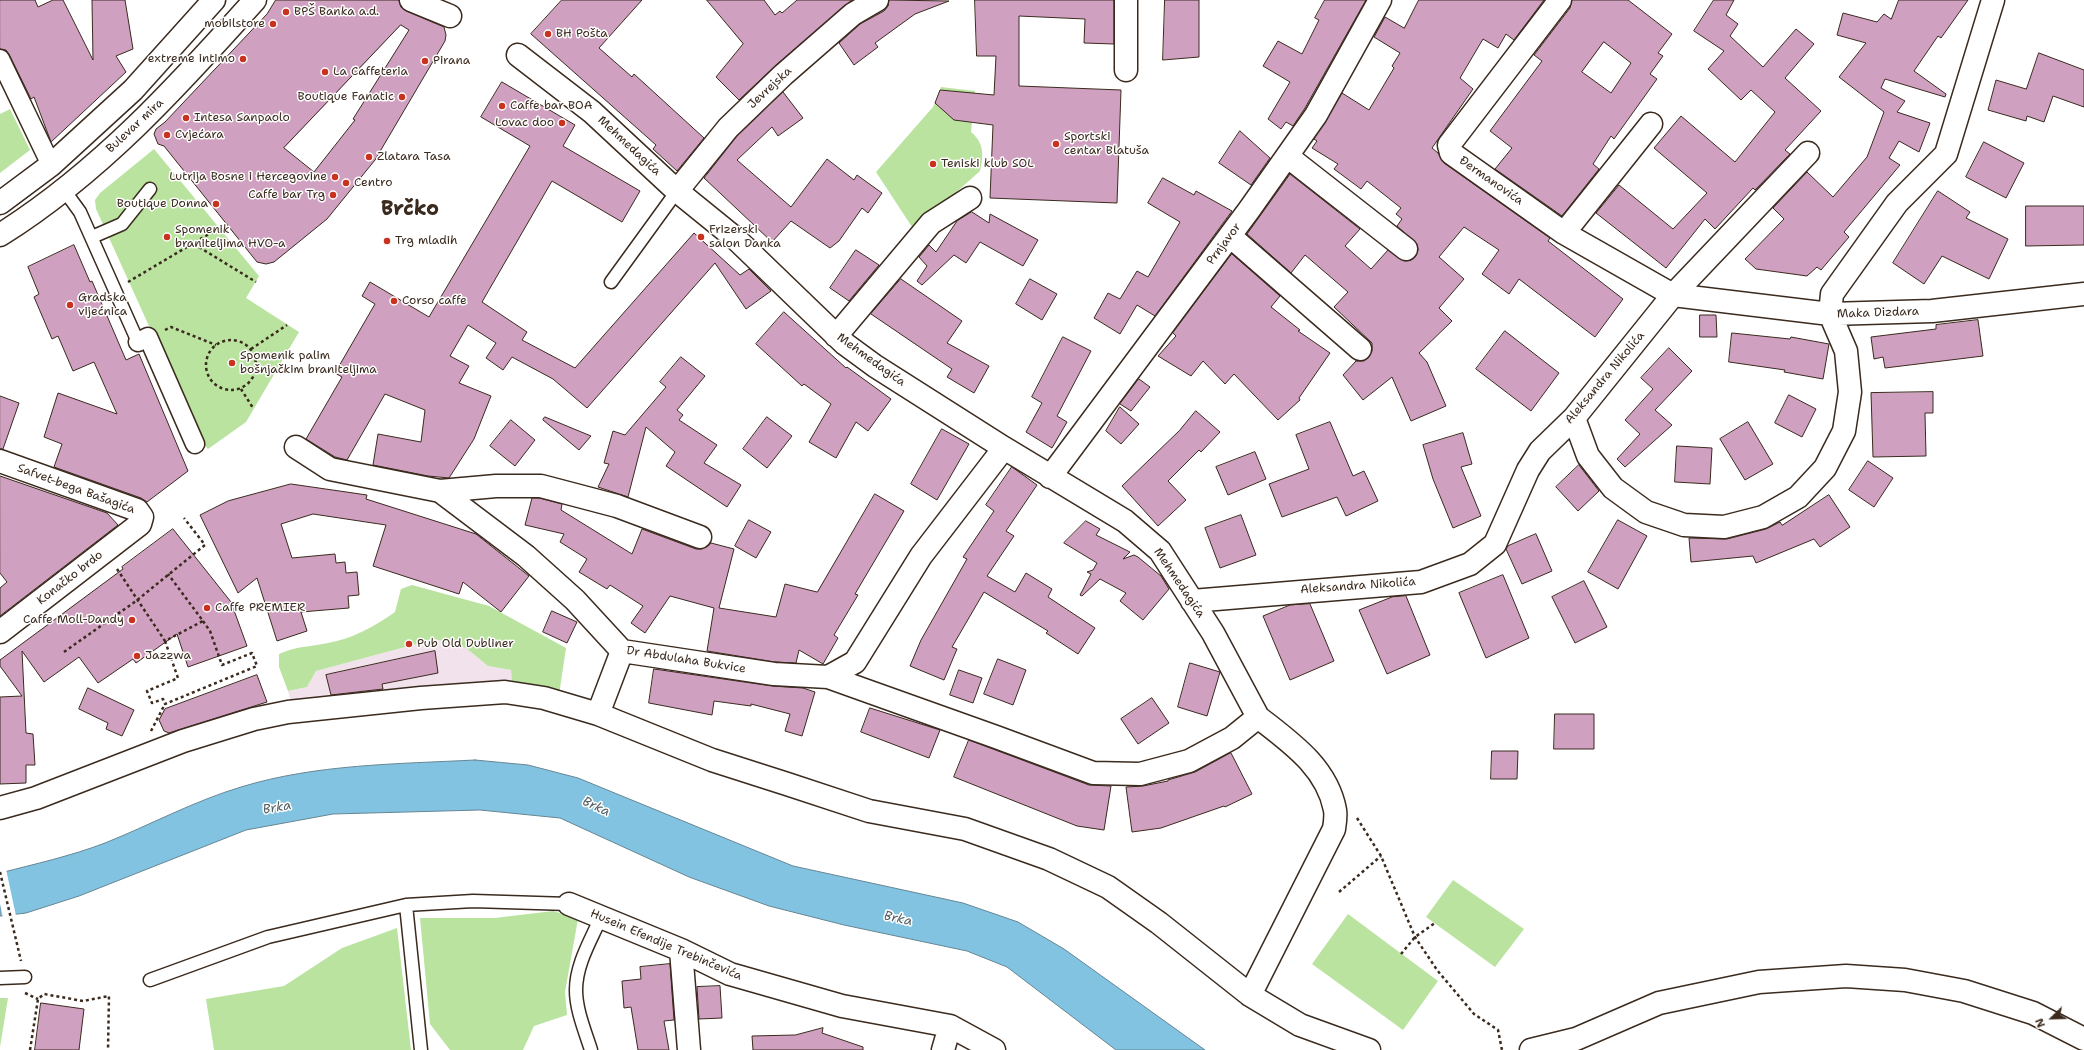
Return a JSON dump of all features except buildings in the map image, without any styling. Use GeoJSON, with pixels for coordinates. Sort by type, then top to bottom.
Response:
{"type":"FeatureCollection","features":[{"type":"Feature","properties":{"kind":"street"},"geometry":{"type":"LineString","coordinates":[[0,203],[51,165],[133,90],[214,0]]}},
{"type":"Feature","properties":{"kind":"street","name":"Bulevar mira"},"geometry":{"type":"LineString","coordinates":[[0,235],[64,190],[170,94],[255,0]]}},
{"type":"Feature","properties":{"kind":"street"},"geometry":{"type":"LineString","coordinates":[[411,0],[450,16]]}},
{"type":"Feature","properties":{"kind":"street","name":"Jevrejska"},"geometry":{"type":"LineString","coordinates":[[678,191],[728,128],[783,75],[854,14],[877,0]]}},
{"type":"Feature","properties":{"kind":"street"},"geometry":{"type":"LineString","coordinates":[[1126,0],[1126,70]]}},
{"type":"Feature","properties":{"kind":"street","name":"Prnjavor"},"geometry":{"type":"LineString","coordinates":[[1050,477],[1230,236],[1316,116],[1380,0]]}},
{"type":"Feature","properties":{"kind":"street","name":"Đermanovića"},"geometry":{"type":"LineString","coordinates":[[1560,0],[1449,145],[1451,153],[1564,233],[1673,296]]}},
{"type":"Feature","properties":{"kind":"street"},"geometry":{"type":"LineString","coordinates":[[1574,418],[1588,456],[1613,488],[1646,512],[1684,525],[1724,527],[1763,517],[1798,497],[1826,468],[1844,431],[1850,392],[1849,378],[1846,351],[1830,314],[1832,294],[1897,203],[1946,154],[1993,0]]}},
{"type":"Feature","properties":{"kind":"street","name":"Mehmedagića"},"geometry":{"type":"LineString","coordinates":[[518,55],[592,112],[678,191],[735,238],[836,336],[875,366],[1050,477],[1125,521],[1160,551],[1213,633],[1258,717]]}},
{"type":"Feature","properties":{"kind":"street"},"geometry":{"type":"LineString","coordinates":[[0,59],[51,165]]}},
{"type":"Feature","properties":{"kind":"street"},"geometry":{"type":"LineString","coordinates":[[1564,233],[1651,124]]}},
{"type":"Feature","properties":{"kind":"street","name":"Aleksandra Nikolića"},"geometry":{"type":"LineString","coordinates":[[1192,601],[1421,582],[1470,564],[1495,544],[1528,470],[1540,451],[1574,418],[1673,296],[1808,153]]}},
{"type":"Feature","properties":{"kind":"street"},"geometry":{"type":"LineString","coordinates":[[1287,156],[1406,249]]}},
{"type":"Feature","properties":{"kind":"street"},"geometry":{"type":"LineString","coordinates":[[836,336],[931,223],[970,198]]}},
{"type":"Feature","properties":{"kind":"street"},"geometry":{"type":"LineString","coordinates":[[1230,236],[1360,348]]}},
{"type":"Feature","properties":{"kind":"street","name":"Maka Dizdara"},"geometry":{"type":"LineString","coordinates":[[1673,296],[1830,314],[1932,311],[2084,294]]}},
{"type":"Feature","properties":{"kind":"street"},"geometry":{"type":"LineString","coordinates":[[138,342],[148,337],[195,444]]}},
{"type":"Feature","properties":{"kind":"street","name":"Dr Abdulaha Bukvice"},"geometry":{"type":"LineString","coordinates":[[296,447],[330,469],[440,491],[526,556],[575,600],[622,651],[774,674],[828,677],[1093,773],[1140,774],[1189,761],[1232,738],[1258,717]]}},
{"type":"Feature","properties":{"kind":"street"},"geometry":{"type":"LineString","coordinates":[[828,677],[854,662],[921,556],[1004,448]]}},
{"type":"Feature","properties":{"kind":"street","name":"Safvet-bega Bašagića"},"geometry":{"type":"LineString","coordinates":[[0,461],[138,510],[142,517],[140,524]]}},
{"type":"Feature","properties":{"kind":"street"},"geometry":{"type":"LineString","coordinates":[[440,491],[496,486],[541,486],[617,506],[700,537]]}},
{"type":"Feature","properties":{"kind":"street","name":"Konačko brdo"},"geometry":{"type":"LineString","coordinates":[[0,632],[140,524]]}},
{"type":"Feature","properties":{"kind":"street"},"geometry":{"type":"LineString","coordinates":[[598,714],[622,651]]}},
{"type":"Feature","properties":{"kind":"street"},"geometry":{"type":"LineString","coordinates":[[0,808],[36,798],[183,741],[254,719],[288,712],[421,698],[505,692],[544,698],[598,714],[712,760],[869,810],[965,829],[1049,859],[1108,887],[1159,923],[1250,995],[1300,1025],[1369,1050]]}},
{"type":"Feature","properties":{"kind":"street"},"geometry":{"type":"LineString","coordinates":[[1250,995],[1334,829],[1335,811],[1323,778],[1300,750],[1258,717]]}},
{"type":"Feature","properties":{"kind":"street","name":"Husein Efendije Trebinčevića"},"geometry":{"type":"LineString","coordinates":[[569,904],[680,950],[730,974],[842,1006],[950,1026],[994,1050]]}},
{"type":"Feature","properties":{"kind":"street"},"geometry":{"type":"LineString","coordinates":[[680,950],[689,1050]]}},
{"type":"Feature","properties":{"kind":"street"},"geometry":{"type":"LineString","coordinates":[[1530,1050],[1576,1039],[1659,1004],[1759,982],[1846,976],[1905,980],[1964,991],[2033,1013],[2084,1039]]}},
{"type":"Feature","properties":{"kind":"street"},"geometry":{"type":"LineString","coordinates":[[942,1050],[950,1026]]}},
{"type":"Feature","properties":{"kind":"lane"},"geometry":{"type":"LineString","coordinates":[[92,237],[122,224],[150,189]]}},
{"type":"Feature","properties":{"kind":"lane"},"geometry":{"type":"LineString","coordinates":[[64,190],[80,212],[138,342]]}},
{"type":"Feature","properties":{"kind":"lane"},"geometry":{"type":"LineString","coordinates":[[611,282],[678,191]]}},
{"type":"Feature","properties":{"kind":"lane"},"geometry":{"type":"LineString","coordinates":[[150,980],[268,937],[406,905],[473,901],[569,904]]}},
{"type":"Feature","properties":{"kind":"lane"},"geometry":{"type":"LineString","coordinates":[[406,905],[421,1050]]}},
{"type":"Feature","properties":{"kind":"lane"},"geometry":{"type":"LineString","coordinates":[[591,1050],[581,1019],[576,990],[581,961],[601,917]]}},
{"type":"Feature","properties":{"kind":"lane"},"geometry":{"type":"LineString","coordinates":[[0,978],[25,977]]}},
{"type":"Feature","properties":{"kind":"path"},"geometry":{"type":"LineString","coordinates":[[128,282],[219,228]]}},
{"type":"Feature","properties":{"kind":"path"},"geometry":{"type":"LineString","coordinates":[[194,244],[256,282]]}},
{"type":"Feature","properties":{"kind":"path"},"geometry":{"type":"LineString","coordinates":[[251,350],[287,325]]}},
{"type":"Feature","properties":{"kind":"path"},"geometry":{"type":"LineString","coordinates":[[159,333],[171,327],[216,345]]}},
{"type":"Feature","properties":{"kind":"path"},"geometry":{"type":"LineString","coordinates":[[232,340],[239,341],[251,350],[256,358],[257,367],[255,376],[249,384],[241,389],[232,391],[223,390],[215,385],[209,378],[206,369],[206,359],[210,351],[216,345],[232,340]]}},
{"type":"Feature","properties":{"kind":"path"},"geometry":{"type":"LineString","coordinates":[[241,389],[253,408]]}},
{"type":"Feature","properties":{"kind":"path"},"geometry":{"type":"LineString","coordinates":[[64,652],[136,601],[205,545],[184,518]]}},
{"type":"Feature","properties":{"kind":"path"},"geometry":{"type":"LineString","coordinates":[[117,569],[136,601],[165,642],[178,678],[147,691],[152,703],[163,699],[165,704]]}},
{"type":"Feature","properties":{"kind":"path"},"geometry":{"type":"LineString","coordinates":[[150,734],[150,730],[165,704],[257,666],[252,653],[222,665],[210,631],[168,574]]}},
{"type":"Feature","properties":{"kind":"path"},"geometry":{"type":"LineString","coordinates":[[165,642],[202,621]]}},
{"type":"Feature","properties":{"kind":"path"},"geometry":{"type":"LineString","coordinates":[[1331,799],[1352,812],[1365,829],[1381,856],[1415,937],[1455,993],[1474,1014],[1498,1030],[1502,1050]]}},
{"type":"Feature","properties":{"kind":"path"},"geometry":{"type":"LineString","coordinates":[[1339,892],[1381,856]]}},
{"type":"Feature","properties":{"kind":"path"},"geometry":{"type":"LineString","coordinates":[[0,872],[21,961]]}},
{"type":"Feature","properties":{"kind":"path"},"geometry":{"type":"LineString","coordinates":[[1401,954],[1415,937],[1435,923]]}},
{"type":"Feature","properties":{"kind":"path"},"geometry":{"type":"LineString","coordinates":[[23,992],[38,999]]}},
{"type":"Feature","properties":{"kind":"path"},"geometry":{"type":"LineString","coordinates":[[30,1050],[38,999],[44,994],[83,1001],[109,996],[108,1050]]}},
{"type":"Feature","properties":{"kind":"shaded area"},"geometry":{"type":"Polygon","coordinates":[[[435,639],[466,648],[488,666],[511,670],[512,684],[291,703],[288,691],[307,687],[316,671],[435,639]]]}},
{"type":"Feature","properties":{"kind":"green space","name":"Teniski klub SOL"},"geometry":{"type":"Polygon","coordinates":[[[941,87],[975,91],[971,132],[981,145],[982,155],[980,171],[914,230],[876,172],[933,107],[941,87]]]}},
{"type":"Feature","properties":{"kind":"green space"},"geometry":{"type":"Polygon","coordinates":[[[10,109],[30,150],[0,173],[0,114],[10,109]]]}},
{"type":"Feature","properties":{"kind":"green space"},"geometry":{"type":"Polygon","coordinates":[[[154,149],[259,276],[246,298],[299,332],[246,422],[208,449],[201,441],[96,209],[95,200],[100,193],[154,149]]]}},
{"type":"Feature","properties":{"kind":"green space"},"geometry":{"type":"Polygon","coordinates":[[[412,585],[489,606],[566,648],[559,695],[512,684],[511,670],[488,666],[466,648],[435,639],[316,671],[307,687],[288,691],[279,667],[279,654],[297,648],[337,641],[363,631],[395,612],[401,589],[412,585]]]}},
{"type":"Feature","properties":{"kind":"green space"},"geometry":{"type":"Polygon","coordinates":[[[1453,880],[1524,929],[1495,967],[1426,917],[1453,880]]]}},
{"type":"Feature","properties":{"kind":"green space"},"geometry":{"type":"Polygon","coordinates":[[[553,911],[578,919],[565,992],[567,1015],[534,1026],[523,1050],[450,1050],[430,1024],[420,918],[495,918],[553,911]]]}},
{"type":"Feature","properties":{"kind":"green space"},"geometry":{"type":"Polygon","coordinates":[[[1348,914],[1438,981],[1403,1030],[1312,964],[1348,914]]]}},
{"type":"Feature","properties":{"kind":"green space"},"geometry":{"type":"Polygon","coordinates":[[[397,928],[411,1050],[214,1050],[206,999],[284,986],[342,948],[397,928]]]}},
{"type":"Feature","properties":{"kind":"green space"},"geometry":{"type":"Polygon","coordinates":[[[0,998],[8,998],[0,1047],[0,998]]]}},
{"type":"Feature","properties":{"kind":"water","name":"Brka"},"geometry":{"type":"Polygon","coordinates":[[[475,760],[528,765],[578,778],[793,866],[963,903],[1018,922],[1064,949],[1205,1050],[1116,1050],[1007,967],[967,951],[844,925],[769,906],[689,877],[560,818],[480,810],[333,814],[246,830],[79,896],[26,913],[0,916],[0,873],[53,860],[92,848],[189,806],[241,787],[269,779],[328,769],[387,764],[475,760]]]}},
{"type":"Feature","properties":{"kind":"pier"},"geometry":{"type":"Polygon","coordinates":[[[6,869],[16,916],[3,918],[0,904],[0,871],[6,869]]]}},
{"type":"Feature","properties":{"kind":"place","name":"BPŠ Banka a.d."},"geometry":{"type":"Point","coordinates":[286,12]}},
{"type":"Feature","properties":{"kind":"place","name":"mobilstore"},"geometry":{"type":"Point","coordinates":[273,24]}},
{"type":"Feature","properties":{"kind":"place","name":"BH Pošta"},"geometry":{"type":"Point","coordinates":[548,34]}},
{"type":"Feature","properties":{"kind":"place","name":"extreme intimo"},"geometry":{"type":"Point","coordinates":[243,59]}},
{"type":"Feature","properties":{"kind":"place","name":"Pirana"},"geometry":{"type":"Point","coordinates":[425,61]}},
{"type":"Feature","properties":{"kind":"place","name":"La Caffeteria"},"geometry":{"type":"Point","coordinates":[325,72]}},
{"type":"Feature","properties":{"kind":"place","name":"Boutique Fanatic"},"geometry":{"type":"Point","coordinates":[402,97]}},
{"type":"Feature","properties":{"kind":"place","name":"Caffe bar BOA"},"geometry":{"type":"Point","coordinates":[502,106]}},
{"type":"Feature","properties":{"kind":"place","name":"Intesa Sanpaolo"},"geometry":{"type":"Point","coordinates":[186,118]}},
{"type":"Feature","properties":{"kind":"place","name":"Lovac doo"},"geometry":{"type":"Point","coordinates":[562,123]}},
{"type":"Feature","properties":{"kind":"place","name":"Cvjećara"},"geometry":{"type":"Point","coordinates":[167,135]}},
{"type":"Feature","properties":{"kind":"place","name":"Sportski centar Blatuša"},"geometry":{"type":"Point","coordinates":[1056,144]}},
{"type":"Feature","properties":{"kind":"place","name":"Zlatara Tasa"},"geometry":{"type":"Point","coordinates":[369,157]}},
{"type":"Feature","properties":{"kind":"place","name":"Teniski klub SOL"},"geometry":{"type":"Point","coordinates":[933,164]}},
{"type":"Feature","properties":{"kind":"place","name":"Lutrija Bosne i Hercegovine"},"geometry":{"type":"Point","coordinates":[335,177]}},
{"type":"Feature","properties":{"kind":"place","name":"Centro"},"geometry":{"type":"Point","coordinates":[346,183]}},
{"type":"Feature","properties":{"kind":"place","name":"Caffe bar Trg"},"geometry":{"type":"Point","coordinates":[333,195]}},
{"type":"Feature","properties":{"kind":"place","name":"Boutique Donna"},"geometry":{"type":"Point","coordinates":[216,204]}},
{"type":"Feature","properties":{"kind":"place","name":"Spomenik braniteljima HVO-a"},"geometry":{"type":"Point","coordinates":[167,237]}},
{"type":"Feature","properties":{"kind":"place","name":"Frizerski salon Danka"},"geometry":{"type":"Point","coordinates":[701,237]}},
{"type":"Feature","properties":{"kind":"place","name":"Trg mladih"},"geometry":{"type":"Point","coordinates":[387,241]}},
{"type":"Feature","properties":{"kind":"place","name":"Corso caffe"},"geometry":{"type":"Point","coordinates":[394,301]}},
{"type":"Feature","properties":{"kind":"place","name":"Gradska vijećnica"},"geometry":{"type":"Point","coordinates":[70,305]}},
{"type":"Feature","properties":{"kind":"place","name":"Spomenik palim bošnjačkim braniteljima"},"geometry":{"type":"Point","coordinates":[232,363]}},
{"type":"Feature","properties":{"kind":"place","name":"Caffe PREMIER"},"geometry":{"type":"Point","coordinates":[207,608]}},
{"type":"Feature","properties":{"kind":"place","name":"Caffe Moll-Dandy"},"geometry":{"type":"Point","coordinates":[132,620]}},
{"type":"Feature","properties":{"kind":"place","name":"Pub Old Dubliner"},"geometry":{"type":"Point","coordinates":[409,644]}},
{"type":"Feature","properties":{"kind":"place","name":"Jazzwa"},"geometry":{"type":"Point","coordinates":[137,656]}},
{"type":"Feature","properties":{"kind":"district","name":"Brčko"},"geometry":{"type":"Point","coordinates":[410,210]}}]}
